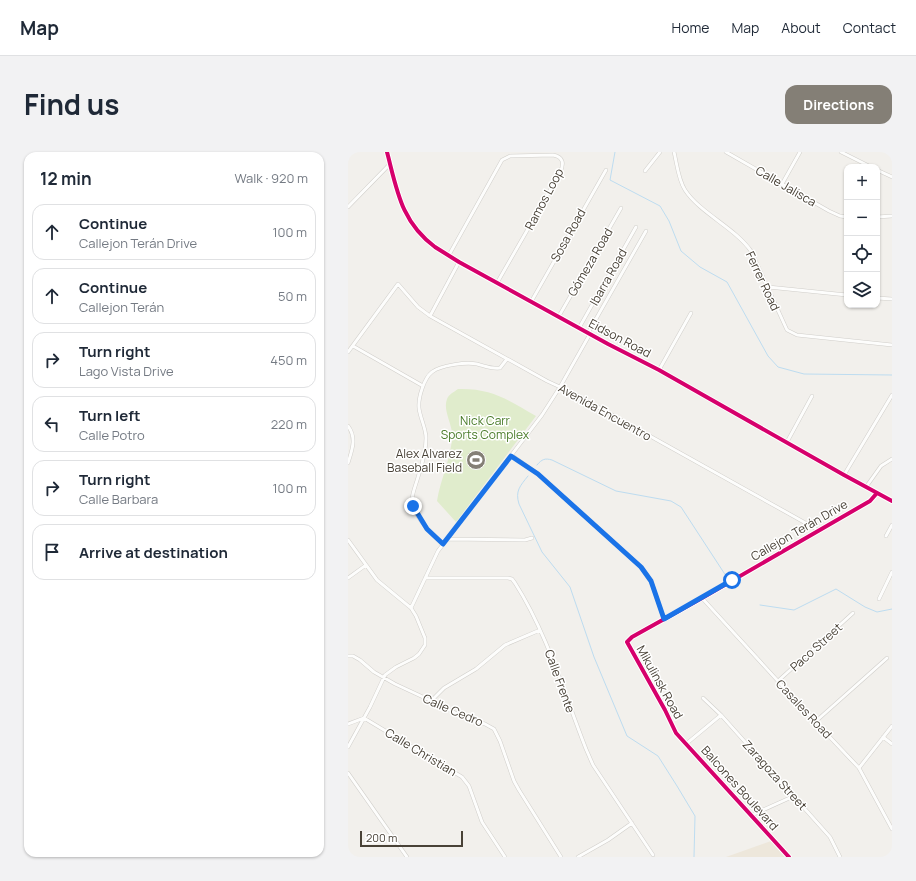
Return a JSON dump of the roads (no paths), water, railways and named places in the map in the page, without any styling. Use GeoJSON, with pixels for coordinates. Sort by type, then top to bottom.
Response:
{"type":"FeatureCollection","features":[{"type":"Feature","properties":{"kind":"street","name":"Eidson Road"},"geometry":{"type":"LineString","coordinates":[[388,152],[400,201],[410,220],[429,242],[449,256],[531,302],[659,370],[892,501]]}},
{"type":"Feature","properties":{"kind":"street"},"geometry":{"type":"LineString","coordinates":[[645,170],[660,152]]}},
{"type":"Feature","properties":{"kind":"street","name":"Ferrer Road"},"geometry":{"type":"LineString","coordinates":[[674,152],[682,184],[685,190],[694,200],[748,247],[787,330],[792,333],[812,337],[892,345]]}},
{"type":"Feature","properties":{"kind":"street","name":"Calle Jalisca"},"geometry":{"type":"LineString","coordinates":[[726,152],[835,213],[844,216]]}},
{"type":"Feature","properties":{"kind":"street"},"geometry":{"type":"LineString","coordinates":[[782,184],[800,152]]}},
{"type":"Feature","properties":{"kind":"street"},"geometry":{"type":"LineString","coordinates":[[841,152],[865,164]]}},
{"type":"Feature","properties":{"kind":"street","name":"Ramos Loop"},"geometry":{"type":"LineString","coordinates":[[449,256],[502,160],[510,156],[553,155],[559,157],[563,162],[560,173],[497,283]]}},
{"type":"Feature","properties":{"kind":"street"},"geometry":{"type":"LineString","coordinates":[[349,205],[390,164]]}},
{"type":"Feature","properties":{"kind":"street","name":"Sosa Road"},"geometry":{"type":"LineString","coordinates":[[531,302],[606,170]]}},
{"type":"Feature","properties":{"kind":"street"},"geometry":{"type":"LineString","coordinates":[[880,171],[892,177]]}},
{"type":"Feature","properties":{"kind":"street","name":"Gómeza Road"},"geometry":{"type":"LineString","coordinates":[[559,316],[621,208]]}},
{"type":"Feature","properties":{"kind":"street"},"geometry":{"type":"LineString","coordinates":[[880,217],[892,216]]}},
{"type":"Feature","properties":{"kind":"street","name":"Ibarra Road"},"geometry":{"type":"LineString","coordinates":[[579,328],[636,227]]}},
{"type":"Feature","properties":{"kind":"street"},"geometry":{"type":"LineString","coordinates":[[411,608],[438,551],[542,415],[560,387],[646,230]]}},
{"type":"Feature","properties":{"kind":"street"},"geometry":{"type":"LineString","coordinates":[[430,316],[459,262]]}},
{"type":"Feature","properties":{"kind":"street","name":"Avenida Encuentro"},"geometry":{"type":"LineString","coordinates":[[353,346],[398,284],[418,307],[430,316],[818,530]]}},
{"type":"Feature","properties":{"kind":"street"},"geometry":{"type":"LineString","coordinates":[[768,287],[844,295]]}},
{"type":"Feature","properties":{"kind":"street"},"geometry":{"type":"LineString","coordinates":[[880,298],[892,299]]}},
{"type":"Feature","properties":{"kind":"street"},"geometry":{"type":"LineString","coordinates":[[659,370],[691,313]]}},
{"type":"Feature","properties":{"kind":"street"},"geometry":{"type":"LineString","coordinates":[[348,352],[353,346],[423,386]]}},
{"type":"Feature","properties":{"kind":"street"},"geometry":{"type":"LineString","coordinates":[[443,544],[427,529],[414,509],[412,501],[422,463],[425,442],[425,431],[419,407],[423,386],[431,373],[437,369],[465,363],[495,369],[500,368],[507,359]]}},
{"type":"Feature","properties":{"kind":"street"},"geometry":{"type":"LineString","coordinates":[[844,475],[892,395]]}},
{"type":"Feature","properties":{"kind":"street"},"geometry":{"type":"LineString","coordinates":[[787,442],[812,396]]}},
{"type":"Feature","properties":{"kind":"street"},"geometry":{"type":"LineString","coordinates":[[348,426],[352,431],[353,443],[348,463]]}},
{"type":"Feature","properties":{"kind":"street"},"geometry":{"type":"LineString","coordinates":[[511,456],[538,474],[641,567],[651,581],[664,619]]}},
{"type":"Feature","properties":{"kind":"street"},"geometry":{"type":"LineString","coordinates":[[866,487],[881,466],[892,459]]}},
{"type":"Feature","properties":{"kind":"street","name":"Callejon Terán Drive"},"geometry":{"type":"LineString","coordinates":[[627,642],[664,619],[870,501],[877,493]]}},
{"type":"Feature","properties":{"kind":"street"},"geometry":{"type":"LineString","coordinates":[[886,536],[892,525]]}},
{"type":"Feature","properties":{"kind":"street"},"geometry":{"type":"LineString","coordinates":[[447,540],[525,540],[532,538]]}},
{"type":"Feature","properties":{"kind":"street"},"geometry":{"type":"LineString","coordinates":[[348,540],[377,580],[411,608],[425,638],[425,645],[419,654],[390,670],[383,678],[364,718],[348,746]]}},
{"type":"Feature","properties":{"kind":"street"},"geometry":{"type":"LineString","coordinates":[[348,578],[366,565]]}},
{"type":"Feature","properties":{"kind":"street"},"geometry":{"type":"LineString","coordinates":[[879,599],[892,572]]}},
{"type":"Feature","properties":{"kind":"street","name":"Calle Frente"},"geometry":{"type":"LineString","coordinates":[[425,578],[504,578],[512,580],[531,611],[540,630],[588,755],[653,855]]}},
{"type":"Feature","properties":{"kind":"street","name":"Casales Road"},"geometry":{"type":"LineString","coordinates":[[702,598],[859,768],[892,829]]}},
{"type":"Feature","properties":{"kind":"street","name":"Paco Street"},"geometry":{"type":"LineString","coordinates":[[778,681],[853,613]]}},
{"type":"Feature","properties":{"kind":"street"},"geometry":{"type":"LineString","coordinates":[[431,701],[444,688],[476,669],[505,645],[540,630]]}},
{"type":"Feature","properties":{"kind":"street","name":"Mikulinsk Road"},"geometry":{"type":"LineString","coordinates":[[627,642],[676,732]]}},
{"type":"Feature","properties":{"kind":"street","name":"Calle Cedro"},"geometry":{"type":"LineString","coordinates":[[348,656],[353,656],[360,660],[383,678],[410,692],[463,717],[485,724],[494,729],[500,741],[514,781],[561,857]]}},
{"type":"Feature","properties":{"kind":"street"},"geometry":{"type":"LineString","coordinates":[[815,722],[887,658]]}},
{"type":"Feature","properties":{"kind":"street","name":"Zaragoza Street"},"geometry":{"type":"LineString","coordinates":[[704,698],[830,837],[840,857]]}},
{"type":"Feature","properties":{"kind":"street"},"geometry":{"type":"LineString","coordinates":[[686,744],[721,715]]}},
{"type":"Feature","properties":{"kind":"street"},"geometry":{"type":"LineString","coordinates":[[348,724],[364,718]]}},
{"type":"Feature","properties":{"kind":"street","name":"Calle Christian"},"geometry":{"type":"LineString","coordinates":[[364,718],[462,777],[469,786],[482,822],[505,857]]}},
{"type":"Feature","properties":{"kind":"street"},"geometry":{"type":"LineString","coordinates":[[859,768],[892,726]]}},
{"type":"Feature","properties":{"kind":"street","name":"Balcones Boulevard"},"geometry":{"type":"LineString","coordinates":[[676,732],[789,857]]}},
{"type":"Feature","properties":{"kind":"street"},"geometry":{"type":"LineString","coordinates":[[883,737],[892,744]]}},
{"type":"Feature","properties":{"kind":"street"},"geometry":{"type":"LineString","coordinates":[[348,773],[407,857]]}},
{"type":"Feature","properties":{"kind":"street"},"geometry":{"type":"LineString","coordinates":[[752,815],[794,796]]}},
{"type":"Feature","properties":{"kind":"street"},"geometry":{"type":"LineString","coordinates":[[578,857],[608,840],[632,823]]}},
{"type":"Feature","properties":{"kind":"waterway"},"geometry":{"type":"LineString","coordinates":[[615,152],[610,180],[660,206],[669,221],[681,251],[700,267],[727,282],[768,356],[778,367],[804,374],[892,375]]}},
{"type":"Feature","properties":{"kind":"waterway"},"geometry":{"type":"LineString","coordinates":[[537,465],[540,461],[547,459],[552,460],[616,491],[671,501],[681,507],[728,579]]}},
{"type":"Feature","properties":{"kind":"waterway"},"geometry":{"type":"LineString","coordinates":[[528,476],[518,492],[519,504],[542,552],[570,587],[594,657],[627,736],[658,756],[695,816],[694,857]]}},
{"type":"Feature","properties":{"kind":"waterway"},"geometry":{"type":"LineString","coordinates":[[760,605],[794,610],[836,589],[865,607],[877,612],[892,609]]}},
{"type":"Feature","properties":{"kind":"place","name":"Alex Alvarez Baseball Field"},"geometry":{"type":"Point","coordinates":[476,460]}},
{"type":"Feature","properties":{"kind":"park label","name":"Nick Carr Sports Complex"},"geometry":{"type":"Point","coordinates":[485,427]}}]}
